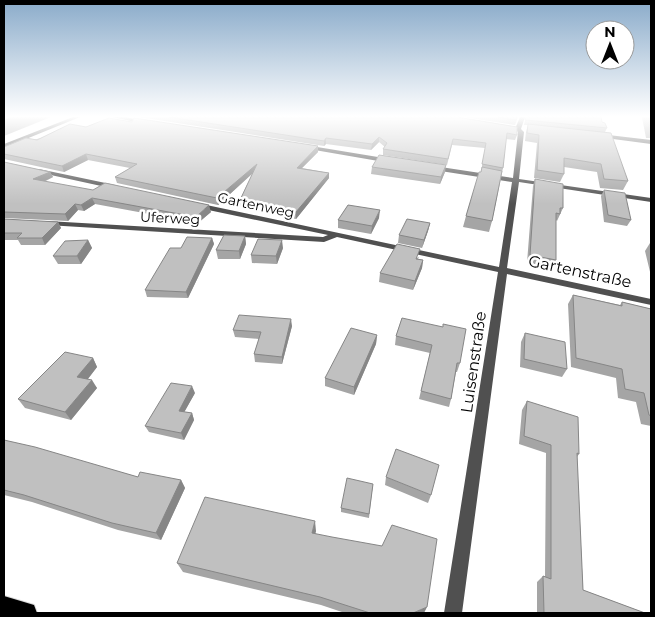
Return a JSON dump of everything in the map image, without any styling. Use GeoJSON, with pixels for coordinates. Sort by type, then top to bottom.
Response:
{"type":"FeatureCollection","features":[{"type":"Feature","properties":{"kind":"main road"},"geometry":{"type":"LineString","coordinates":[[4,607],[26,613]]}},
{"type":"Feature","properties":{"kind":"street","name":"Luisenstraße"},"geometry":{"type":"LineString","coordinates":[[453,613],[520,146]]}},
{"type":"Feature","properties":{"kind":"street"},"geometry":{"type":"LineString","coordinates":[[301,147],[400,162]]}},
{"type":"Feature","properties":{"kind":"street"},"geometry":{"type":"LineString","coordinates":[[430,167],[516,178],[651,200]]}},
{"type":"Feature","properties":{"kind":"street"},"geometry":{"type":"LineString","coordinates":[[33,170],[120,188]]}},
{"type":"Feature","properties":{"kind":"street","name":"Gartenweg"},"geometry":{"type":"LineString","coordinates":[[189,203],[502,270]]}},
{"type":"Feature","properties":{"kind":"street","name":"Uferweg"},"geometry":{"type":"LineString","coordinates":[[33,223],[324,240],[334,235]]}},
{"type":"Feature","properties":{"kind":"street","name":"Gartenstraße"},"geometry":{"type":"LineString","coordinates":[[502,270],[651,302]]}},
{"type":"Feature","properties":{"kind":"building"},"geometry":{"type":"Polygon","coordinates":[[[317,146],[297,168],[329,173],[296,212],[240,200],[257,164],[217,198],[115,177],[137,164],[86,154],[62,166],[4,154],[4,147],[317,146]]]}},
{"type":"Feature","properties":{"kind":"building"},"geometry":{"type":"Polygon","coordinates":[[[385,146],[451,146],[448,159],[383,149],[385,146]]]}},
{"type":"Feature","properties":{"kind":"building"},"geometry":{"type":"Polygon","coordinates":[[[485,146],[506,146],[503,168],[482,164],[485,146]]]}},
{"type":"Feature","properties":{"kind":"building"},"geometry":{"type":"Polygon","coordinates":[[[538,146],[616,146],[628,181],[604,179],[601,164],[564,158],[564,174],[537,170],[538,146]]]}},
{"type":"Feature","properties":{"kind":"building"},"geometry":{"type":"Polygon","coordinates":[[[379,155],[446,165],[441,177],[372,167],[379,155]]]}},
{"type":"Feature","properties":{"kind":"building"},"geometry":{"type":"Polygon","coordinates":[[[4,162],[50,172],[33,179],[93,190],[105,183],[209,205],[196,217],[92,198],[81,205],[75,204],[65,214],[4,212],[4,162]]]}},
{"type":"Feature","properties":{"kind":"building"},"geometry":{"type":"Polygon","coordinates":[[[482,167],[502,171],[492,221],[466,216],[482,167]]]}},
{"type":"Feature","properties":{"kind":"building"},"geometry":{"type":"Polygon","coordinates":[[[535,179],[563,184],[563,208],[560,208],[560,214],[556,213],[556,260],[530,255],[535,179]]]}},
{"type":"Feature","properties":{"kind":"building"},"geometry":{"type":"Polygon","coordinates":[[[604,190],[625,193],[631,220],[608,215],[604,190]]]}},
{"type":"Feature","properties":{"kind":"building"},"geometry":{"type":"Polygon","coordinates":[[[348,205],[380,210],[372,226],[338,220],[348,205]]]}},
{"type":"Feature","properties":{"kind":"building"},"geometry":{"type":"Polygon","coordinates":[[[4,219],[58,222],[42,238],[17,238],[22,233],[4,233],[4,219]]]}},
{"type":"Feature","properties":{"kind":"building"},"geometry":{"type":"Polygon","coordinates":[[[407,219],[430,223],[424,240],[399,235],[407,219]]]}},
{"type":"Feature","properties":{"kind":"building"},"geometry":{"type":"Polygon","coordinates":[[[224,235],[245,236],[239,251],[216,250],[224,235]]]}},
{"type":"Feature","properties":{"kind":"building"},"geometry":{"type":"Polygon","coordinates":[[[187,237],[212,238],[186,292],[145,290],[170,248],[181,248],[187,237]]]}},
{"type":"Feature","properties":{"kind":"building"},"geometry":{"type":"Polygon","coordinates":[[[258,239],[282,240],[276,256],[251,255],[258,239]]]}},
{"type":"Feature","properties":{"kind":"building"},"geometry":{"type":"Polygon","coordinates":[[[88,240],[77,256],[53,256],[65,241],[88,240]]]}},
{"type":"Feature","properties":{"kind":"building"},"geometry":{"type":"Polygon","coordinates":[[[397,244],[420,249],[416,259],[423,260],[415,281],[380,273],[397,244]]]}},
{"type":"Feature","properties":{"kind":"building"},"geometry":{"type":"Polygon","coordinates":[[[573,295],[622,306],[622,302],[651,309],[651,416],[649,415],[644,393],[625,389],[622,369],[576,358],[573,295]]]}},
{"type":"Feature","properties":{"kind":"building"},"geometry":{"type":"Polygon","coordinates":[[[239,315],[291,319],[282,357],[254,354],[261,332],[233,330],[239,315]]]}},
{"type":"Feature","properties":{"kind":"building"},"geometry":{"type":"Polygon","coordinates":[[[402,318],[443,327],[443,324],[466,329],[460,363],[457,363],[451,399],[421,391],[432,345],[396,336],[402,318]]]}},
{"type":"Feature","properties":{"kind":"building"},"geometry":{"type":"Polygon","coordinates":[[[351,328],[377,335],[354,387],[325,378],[351,328]]]}},
{"type":"Feature","properties":{"kind":"building"},"geometry":{"type":"Polygon","coordinates":[[[525,333],[565,342],[567,369],[524,359],[525,333]]]}},
{"type":"Feature","properties":{"kind":"building"},"geometry":{"type":"Polygon","coordinates":[[[65,352],[93,358],[77,377],[92,380],[65,412],[18,399],[65,352]]]}},
{"type":"Feature","properties":{"kind":"building"},"geometry":{"type":"Polygon","coordinates":[[[171,383],[192,386],[179,411],[192,413],[181,433],[145,426],[171,383]]]}},
{"type":"Feature","properties":{"kind":"building"},"geometry":{"type":"Polygon","coordinates":[[[527,401],[578,417],[579,454],[577,453],[583,590],[645,613],[544,613],[543,576],[551,579],[551,445],[524,436],[527,401]]]}},
{"type":"Feature","properties":{"kind":"building"},"geometry":{"type":"Polygon","coordinates":[[[4,440],[35,447],[138,477],[140,472],[181,480],[156,533],[112,523],[4,490],[4,440]]]}},
{"type":"Feature","properties":{"kind":"building"},"geometry":{"type":"Polygon","coordinates":[[[396,449],[439,465],[431,495],[386,477],[396,449]]]}},
{"type":"Feature","properties":{"kind":"building"},"geometry":{"type":"Polygon","coordinates":[[[347,478],[373,484],[369,514],[341,508],[347,478]]]}},
{"type":"Feature","properties":{"kind":"building"},"geometry":{"type":"Polygon","coordinates":[[[205,497],[315,521],[312,533],[332,537],[382,546],[392,525],[437,539],[427,607],[413,613],[370,613],[320,597],[177,563],[205,497]]]}}]}
